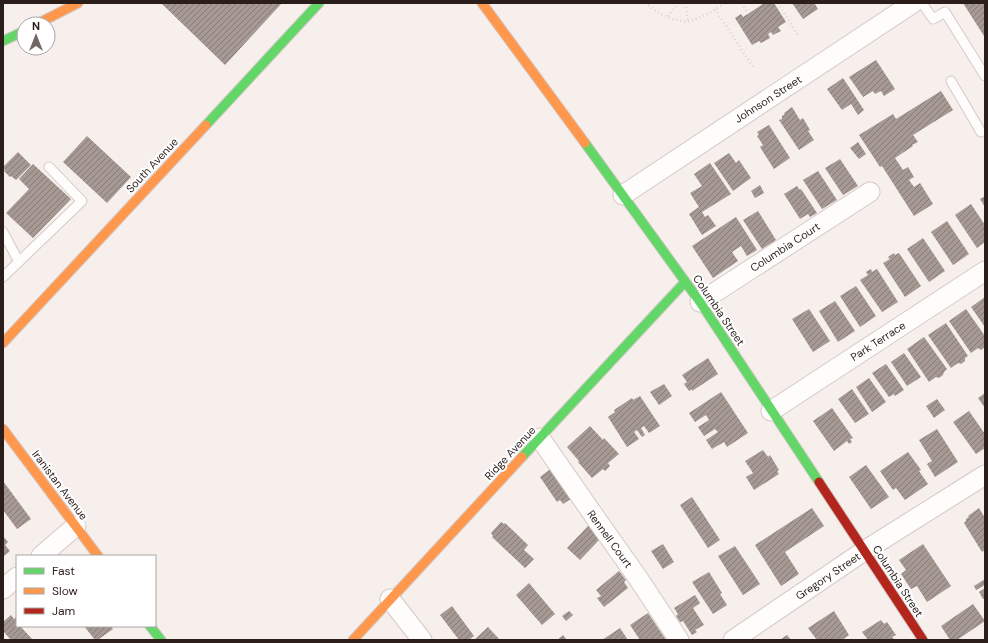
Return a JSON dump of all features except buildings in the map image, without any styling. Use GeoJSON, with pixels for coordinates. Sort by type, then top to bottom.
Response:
{"type":"FeatureCollection","features":[{"type":"Feature","properties":{"kind":"main road"},"geometry":{"type":"LineString","coordinates":[[53,16],[78,3]]}},
{"type":"Feature","properties":{"kind":"main road","name":"South Avenue"},"geometry":{"type":"LineString","coordinates":[[3,342],[319,3]]}},
{"type":"Feature","properties":{"kind":"main road","name":"Columbia Street"},"geometry":{"type":"LineString","coordinates":[[482,3],[700,302],[923,640]]}},
{"type":"Feature","properties":{"kind":"main road"},"geometry":{"type":"LineString","coordinates":[[3,41],[16,35]]}},
{"type":"Feature","properties":{"kind":"main road","name":"Ridge Avenue"},"geometry":{"type":"LineString","coordinates":[[353,640],[685,282]]}},
{"type":"Feature","properties":{"kind":"main road","name":"Iranistan Avenue"},"geometry":{"type":"LineString","coordinates":[[3,429],[97,555]]}},
{"type":"Feature","properties":{"kind":"main road"},"geometry":{"type":"LineString","coordinates":[[151,627],[161,640]]}},
{"type":"Feature","properties":{"kind":"street","name":"Johnson Street"},"geometry":{"type":"LineString","coordinates":[[623,195],[914,3]]}},
{"type":"Feature","properties":{"kind":"street","name":"Columbia Court"},"geometry":{"type":"LineString","coordinates":[[700,302],[870,192]]}},
{"type":"Feature","properties":{"kind":"street","name":"Park Terrace"},"geometry":{"type":"LineString","coordinates":[[771,411],[985,271]]}},
{"type":"Feature","properties":{"kind":"street","name":"Rennell Court"},"geometry":{"type":"LineString","coordinates":[[540,438],[638,578],[679,640]]}},
{"type":"Feature","properties":{"kind":"street","name":"Gregory Street"},"geometry":{"type":"LineString","coordinates":[[733,640],[864,551],[985,475]]}},
{"type":"Feature","properties":{"kind":"street"},"geometry":{"type":"LineString","coordinates":[[42,555],[76,526]]}},
{"type":"Feature","properties":{"kind":"street"},"geometry":{"type":"LineString","coordinates":[[3,589],[16,577]]}},
{"type":"Feature","properties":{"kind":"street"},"geometry":{"type":"LineString","coordinates":[[390,599],[422,640]]}},
{"type":"Feature","properties":{"kind":"lane"},"geometry":{"type":"LineString","coordinates":[[922,3],[933,19],[945,12],[985,76]]}},
{"type":"Feature","properties":{"kind":"lane"},"geometry":{"type":"LineString","coordinates":[[951,81],[981,132]]}},
{"type":"Feature","properties":{"kind":"lane"},"geometry":{"type":"LineString","coordinates":[[3,278],[82,201],[49,167]]}},
{"type":"Feature","properties":{"kind":"lane"},"geometry":{"type":"LineString","coordinates":[[3,232],[19,262]]}},
{"type":"Feature","properties":{"kind":"path"},"geometry":{"type":"LineString","coordinates":[[645,3],[660,14],[688,22],[706,15],[725,3]]}},
{"type":"Feature","properties":{"kind":"path"},"geometry":{"type":"LineString","coordinates":[[668,16],[679,3]]}},
{"type":"Feature","properties":{"kind":"path"},"geometry":{"type":"LineString","coordinates":[[686,3],[688,22]]}},
{"type":"Feature","properties":{"kind":"path"},"geometry":{"type":"LineString","coordinates":[[742,3],[748,14]]}},
{"type":"Feature","properties":{"kind":"path"},"geometry":{"type":"LineString","coordinates":[[778,3],[799,37]]}},
{"type":"Feature","properties":{"kind":"path"},"geometry":{"type":"LineString","coordinates":[[715,9],[753,67]]}},
{"type":"Feature","properties":{"kind":"traffic: fast"},"geometry":{"type":"LineString","coordinates":[[206,125],[319,3]]}},
{"type":"Feature","properties":{"kind":"traffic: fast"},"geometry":{"type":"LineString","coordinates":[[3,41],[16,35]]}},
{"type":"Feature","properties":{"kind":"traffic: fast"},"geometry":{"type":"LineString","coordinates":[[585,143],[700,302],[819,482]]}},
{"type":"Feature","properties":{"kind":"traffic: fast"},"geometry":{"type":"LineString","coordinates":[[522,457],[685,282]]}},
{"type":"Feature","properties":{"kind":"traffic: fast"},"geometry":{"type":"LineString","coordinates":[[151,627],[161,640]]}},
{"type":"Feature","properties":{"kind":"traffic: slow"},"geometry":{"type":"LineString","coordinates":[[53,16],[78,3]]}},
{"type":"Feature","properties":{"kind":"traffic: slow"},"geometry":{"type":"LineString","coordinates":[[482,3],[585,143]]}},
{"type":"Feature","properties":{"kind":"traffic: slow"},"geometry":{"type":"LineString","coordinates":[[3,343],[206,125]]}},
{"type":"Feature","properties":{"kind":"traffic: slow"},"geometry":{"type":"LineString","coordinates":[[3,429],[97,555]]}},
{"type":"Feature","properties":{"kind":"traffic: slow"},"geometry":{"type":"LineString","coordinates":[[353,640],[522,457]]}},
{"type":"Feature","properties":{"kind":"traffic: jam"},"geometry":{"type":"LineString","coordinates":[[819,482],[923,640]]}}]}
